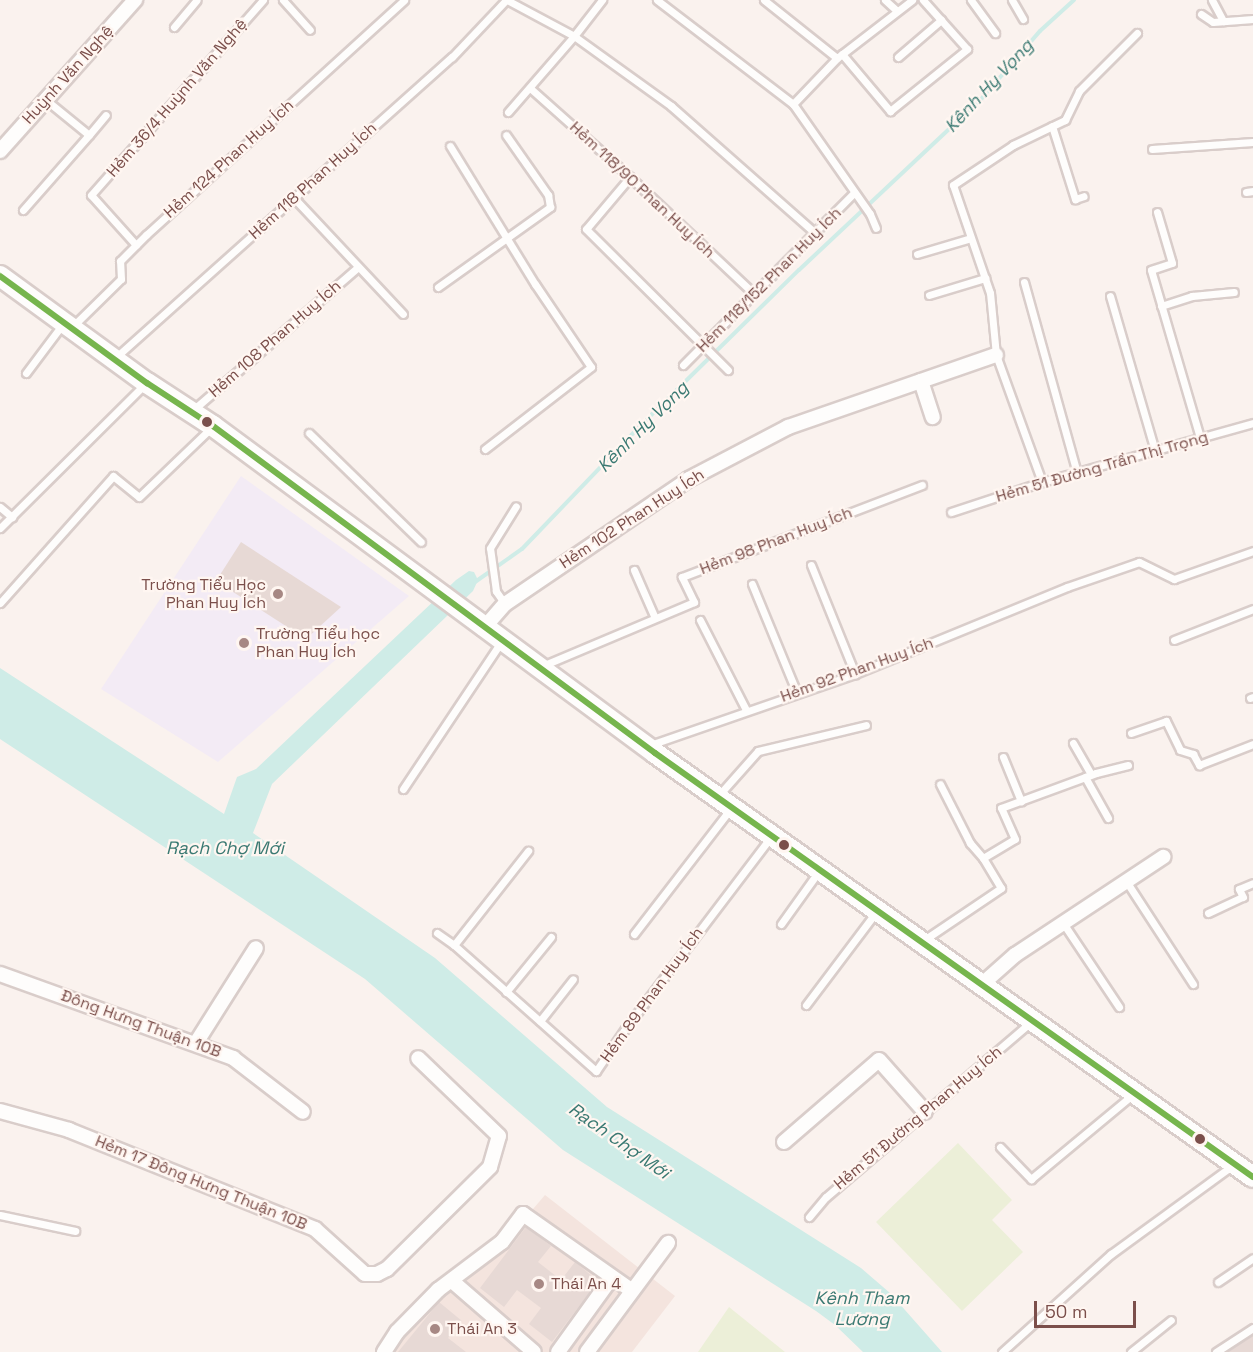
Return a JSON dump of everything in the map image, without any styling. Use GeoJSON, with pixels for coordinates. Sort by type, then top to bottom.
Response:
{"type":"FeatureCollection","features":[{"type":"Feature","properties":{"kind":"main road"},"geometry":{"type":"LineString","coordinates":[[1,279],[147,383],[213,426],[436,591],[479,626],[645,747],[919,943],[1253,1177]]}},
{"type":"Feature","properties":{"kind":"street","name":"Huỳnh Văn Nghệ"},"geometry":{"type":"LineString","coordinates":[[0,151],[135,0]]}},
{"type":"Feature","properties":{"kind":"street","name":"Hẻm 102 Phan Huy Ích"},"geometry":{"type":"LineString","coordinates":[[479,626],[505,604],[689,479],[788,427],[996,355]]}},
{"type":"Feature","properties":{"kind":"street"},"geometry":{"type":"LineString","coordinates":[[921,381],[933,417]]}},
{"type":"Feature","properties":{"kind":"street"},"geometry":{"type":"LineString","coordinates":[[980,986],[1014,955],[1163,857]]}},
{"type":"Feature","properties":{"kind":"street"},"geometry":{"type":"LineString","coordinates":[[196,1043],[256,948]]}},
{"type":"Feature","properties":{"kind":"street","name":"Đông Hưng Thuận 10B"},"geometry":{"type":"LineString","coordinates":[[0,974],[233,1058],[303,1112]]}},
{"type":"Feature","properties":{"kind":"street","name":"Hẻm 17 Đông Hưng Thuận 10B"},"geometry":{"type":"LineString","coordinates":[[0,1111],[69,1130],[315,1228],[365,1274],[377,1274],[387,1269],[490,1167],[499,1136],[418,1059]]}},
{"type":"Feature","properties":{"kind":"street"},"geometry":{"type":"LineString","coordinates":[[784,1142],[879,1060],[925,1112]]}},
{"type":"Feature","properties":{"kind":"street"},"geometry":{"type":"LineString","coordinates":[[384,1352],[397,1332],[438,1290],[501,1242],[523,1214],[631,1290]]}},
{"type":"Feature","properties":{"kind":"street"},"geometry":{"type":"LineString","coordinates":[[587,1352],[668,1243]]}},
{"type":"Feature","properties":{"kind":"street"},"geometry":{"type":"LineString","coordinates":[[558,1352],[612,1277]]}},
{"type":"Feature","properties":{"kind":"street"},"geometry":{"type":"LineString","coordinates":[[452,1281],[534,1352]]}},
{"type":"Feature","properties":{"kind":"lane"},"geometry":{"type":"LineString","coordinates":[[174,27],[197,0]]}},
{"type":"Feature","properties":{"kind":"lane","name":"Hẻm 36/4 Huỳnh Văn Nghệ"},"geometry":{"type":"LineString","coordinates":[[136,244],[92,195],[263,0]]}},
{"type":"Feature","properties":{"kind":"lane"},"geometry":{"type":"LineString","coordinates":[[283,0],[310,30]]}},
{"type":"Feature","properties":{"kind":"lane","name":"Hẻm 118 Phan Huy Ích"},"geometry":{"type":"LineString","coordinates":[[115,358],[452,57],[507,0],[574,36],[671,106],[816,234]]}},
{"type":"Feature","properties":{"kind":"lane"},"geometry":{"type":"LineString","coordinates":[[508,111],[530,88],[602,0]]}},
{"type":"Feature","properties":{"kind":"lane"},"geometry":{"type":"LineString","coordinates":[[657,0],[793,104],[854,194],[861,200],[876,228]]}},
{"type":"Feature","properties":{"kind":"lane"},"geometry":{"type":"LineString","coordinates":[[764,0],[840,56],[890,111],[967,49],[923,0]]}},
{"type":"Feature","properties":{"kind":"lane"},"geometry":{"type":"LineString","coordinates":[[885,0],[896,10]]}},
{"type":"Feature","properties":{"kind":"lane"},"geometry":{"type":"LineString","coordinates":[[793,104],[840,56],[896,10],[912,0]]}},
{"type":"Feature","properties":{"kind":"lane"},"geometry":{"type":"LineString","coordinates":[[971,0],[995,33]]}},
{"type":"Feature","properties":{"kind":"lane"},"geometry":{"type":"LineString","coordinates":[[1012,0],[1023,19]]}},
{"type":"Feature","properties":{"kind":"lane"},"geometry":{"type":"LineString","coordinates":[[1212,0],[1223,21]]}},
{"type":"Feature","properties":{"kind":"lane","name":"Hẻm 124 Phan Huy Ích"},"geometry":{"type":"LineString","coordinates":[[26,374],[68,325],[121,279],[120,261],[136,244],[400,1]]}},
{"type":"Feature","properties":{"kind":"lane"},"geometry":{"type":"LineString","coordinates":[[1201,14],[1213,22],[1253,20]]}},
{"type":"Feature","properties":{"kind":"lane"},"geometry":{"type":"LineString","coordinates":[[898,57],[941,20]]}},
{"type":"Feature","properties":{"kind":"lane"},"geometry":{"type":"LineString","coordinates":[[1042,482],[996,355],[990,293],[953,185],[1013,145],[1065,120],[1079,91],[1137,33]]}},
{"type":"Feature","properties":{"kind":"lane","name":"Hẻm 118/90 Phan Huy Ích"},"geometry":{"type":"LineString","coordinates":[[530,88],[630,177],[754,294]]}},
{"type":"Feature","properties":{"kind":"lane"},"geometry":{"type":"LineString","coordinates":[[46,100],[89,135]]}},
{"type":"Feature","properties":{"kind":"lane"},"geometry":{"type":"LineString","coordinates":[[23,210],[106,115]]}},
{"type":"Feature","properties":{"kind":"lane"},"geometry":{"type":"LineString","coordinates":[[1052,126],[1075,199],[1084,196]]}},
{"type":"Feature","properties":{"kind":"lane"},"geometry":{"type":"LineString","coordinates":[[438,287],[550,207],[548,195],[506,135]]}},
{"type":"Feature","properties":{"kind":"lane"},"geometry":{"type":"LineString","coordinates":[[1152,149],[1253,142]]}},
{"type":"Feature","properties":{"kind":"lane"},"geometry":{"type":"LineString","coordinates":[[450,146],[591,367],[485,449]]}},
{"type":"Feature","properties":{"kind":"lane"},"geometry":{"type":"LineString","coordinates":[[630,177],[586,229],[728,370]]}},
{"type":"Feature","properties":{"kind":"lane","name":"Hẻm 118/152 Phan Huy Ích"},"geometry":{"type":"LineString","coordinates":[[683,366],[854,194]]}},
{"type":"Feature","properties":{"kind":"lane"},"geometry":{"type":"LineString","coordinates":[[294,198],[403,314]]}},
{"type":"Feature","properties":{"kind":"lane"},"geometry":{"type":"LineString","coordinates":[[1156,212],[1172,263],[1151,270],[1200,438]]}},
{"type":"Feature","properties":{"kind":"lane"},"geometry":{"type":"LineString","coordinates":[[917,254],[971,238]]}},
{"type":"Feature","properties":{"kind":"lane","name":"Hẻm 108 Phan Huy Ích"},"geometry":{"type":"LineString","coordinates":[[191,412],[358,267]]}},
{"type":"Feature","properties":{"kind":"lane"},"geometry":{"type":"LineString","coordinates":[[929,294],[985,278]]}},
{"type":"Feature","properties":{"kind":"lane"},"geometry":{"type":"LineString","coordinates":[[1024,282],[1077,472]]}},
{"type":"Feature","properties":{"kind":"lane"},"geometry":{"type":"LineString","coordinates":[[1161,306],[1192,296],[1234,292]]}},
{"type":"Feature","properties":{"kind":"lane"},"geometry":{"type":"LineString","coordinates":[[1110,296],[1155,451]]}},
{"type":"Feature","properties":{"kind":"lane"},"geometry":{"type":"LineString","coordinates":[[0,528],[147,383]]}},
{"type":"Feature","properties":{"kind":"lane","name":"Hẻm 51 Đường Trần Thị Trọng"},"geometry":{"type":"LineString","coordinates":[[951,512],[1042,482],[1253,423]]}},
{"type":"Feature","properties":{"kind":"lane"},"geometry":{"type":"LineString","coordinates":[[0,603],[112,476],[139,497],[213,426]]}},
{"type":"Feature","properties":{"kind":"lane"},"geometry":{"type":"LineString","coordinates":[[309,433],[421,542]]}},
{"type":"Feature","properties":{"kind":"lane","name":"Hẻm 98 Phan Huy Ích"},"geometry":{"type":"LineString","coordinates":[[536,668],[694,602],[682,577],[922,486]]}},
{"type":"Feature","properties":{"kind":"lane"},"geometry":{"type":"LineString","coordinates":[[505,604],[496,591],[490,548],[516,506]]}},
{"type":"Feature","properties":{"kind":"lane"},"geometry":{"type":"LineString","coordinates":[[0,507],[12,517]]}},
{"type":"Feature","properties":{"kind":"lane","name":"Hẻm 92 Phan Huy Ích"},"geometry":{"type":"LineString","coordinates":[[645,747],[855,674],[1067,587],[1139,562],[1174,579],[1253,551]]}},
{"type":"Feature","properties":{"kind":"lane"},"geometry":{"type":"LineString","coordinates":[[812,565],[855,674]]}},
{"type":"Feature","properties":{"kind":"lane"},"geometry":{"type":"LineString","coordinates":[[634,570],[655,618]]}},
{"type":"Feature","properties":{"kind":"lane"},"geometry":{"type":"LineString","coordinates":[[752,584],[797,693]]}},
{"type":"Feature","properties":{"kind":"lane"},"geometry":{"type":"LineString","coordinates":[[1174,640],[1253,609]]}},
{"type":"Feature","properties":{"kind":"lane"},"geometry":{"type":"LineString","coordinates":[[700,620],[746,710]]}},
{"type":"Feature","properties":{"kind":"lane"},"geometry":{"type":"LineString","coordinates":[[403,789],[501,642]]}},
{"type":"Feature","properties":{"kind":"lane"},"geometry":{"type":"LineString","coordinates":[[1131,733],[1166,721],[1180,750],[1193,754],[1198,765],[1253,744]]}},
{"type":"Feature","properties":{"kind":"lane"},"geometry":{"type":"LineString","coordinates":[[634,934],[758,751],[867,725]]}},
{"type":"Feature","properties":{"kind":"lane"},"geometry":{"type":"LineString","coordinates":[[1073,743],[1108,818]]}},
{"type":"Feature","properties":{"kind":"lane"},"geometry":{"type":"LineString","coordinates":[[1003,757],[1021,801]]}},
{"type":"Feature","properties":{"kind":"lane"},"geometry":{"type":"LineString","coordinates":[[983,858],[1015,839],[1001,808],[1088,776],[1128,765]]}},
{"type":"Feature","properties":{"kind":"lane"},"geometry":{"type":"LineString","coordinates":[[919,943],[1000,888],[983,858],[970,843],[940,784]]}},
{"type":"Feature","properties":{"kind":"lane","name":"Hẻm 89 Phan Huy Ích"},"geometry":{"type":"LineString","coordinates":[[437,933],[454,945],[596,1071],[625,1029],[771,837]]}},
{"type":"Feature","properties":{"kind":"lane"},"geometry":{"type":"LineString","coordinates":[[454,945],[528,851]]}},
{"type":"Feature","properties":{"kind":"lane"},"geometry":{"type":"LineString","coordinates":[[781,924],[819,871]]}},
{"type":"Feature","properties":{"kind":"lane"},"geometry":{"type":"LineString","coordinates":[[1126,881],[1193,984]]}},
{"type":"Feature","properties":{"kind":"lane"},"geometry":{"type":"LineString","coordinates":[[1208,913],[1243,897],[1239,889],[1253,883]]}},
{"type":"Feature","properties":{"kind":"lane"},"geometry":{"type":"LineString","coordinates":[[806,1005],[876,912]]}},
{"type":"Feature","properties":{"kind":"lane"},"geometry":{"type":"LineString","coordinates":[[1063,923],[1119,1007]]}},
{"type":"Feature","properties":{"kind":"lane"},"geometry":{"type":"LineString","coordinates":[[507,992],[551,937]]}},
{"type":"Feature","properties":{"kind":"lane"},"geometry":{"type":"LineString","coordinates":[[540,1022],[573,979]]}},
{"type":"Feature","properties":{"kind":"lane","name":"Hẻm 51 Đường Phan Huy Ích"},"geometry":{"type":"LineString","coordinates":[[809,1217],[826,1197],[1031,1022]]}},
{"type":"Feature","properties":{"kind":"lane"},"geometry":{"type":"LineString","coordinates":[[1000,1147],[1030,1179],[1134,1094]]}},
{"type":"Feature","properties":{"kind":"lane"},"geometry":{"type":"LineString","coordinates":[[1002,1352],[1111,1254],[1235,1164]]}},
{"type":"Feature","properties":{"kind":"lane"},"geometry":{"type":"LineString","coordinates":[[0,1215],[75,1230]]}},
{"type":"Feature","properties":{"kind":"lane"},"geometry":{"type":"LineString","coordinates":[[1218,1282],[1253,1258]]}},
{"type":"Feature","properties":{"kind":"lane"},"geometry":{"type":"LineString","coordinates":[[1131,1352],[1171,1320]]}},
{"type":"Feature","properties":{"kind":"lane"},"geometry":{"type":"LineString","coordinates":[[1216,1352],[1253,1328]]}},
{"type":"Feature","properties":{"kind":"shaded area","name":"Trường Tiểu học Phan Huy Ích"},"geometry":{"type":"Polygon","coordinates":[[[241,476],[409,596],[218,762],[101,689],[241,476]]]}},
{"type":"Feature","properties":{"kind":"shaded area"},"geometry":{"type":"Polygon","coordinates":[[[545,1195],[675,1296],[632,1352],[386,1352],[440,1291],[503,1244],[545,1195]]]}},
{"type":"Feature","properties":{"kind":"green space"},"geometry":{"type":"Polygon","coordinates":[[[958,1143],[1012,1200],[992,1220],[1023,1252],[962,1311],[876,1222],[958,1143]]]}},
{"type":"Feature","properties":{"kind":"green space"},"geometry":{"type":"Polygon","coordinates":[[[729,1307],[785,1352],[698,1352],[729,1307]]]}},
{"type":"Feature","properties":{"kind":"water","name":"Rạch Chợ Mới"},"geometry":{"type":"Polygon","coordinates":[[[469,571],[474,572],[478,580],[473,591],[272,784],[253,833],[435,958],[607,1107],[861,1268],[890,1293],[942,1352],[863,1352],[835,1325],[816,1311],[563,1150],[365,979],[0,739],[0,668],[224,814],[237,777],[256,769],[456,580],[469,571]]]}},
{"type":"Feature","properties":{"kind":"building","name":"Trường Tiểu Học Phan Huy Ích"},"geometry":{"type":"Polygon","coordinates":[[[241,542],[341,607],[306,639],[216,581],[241,542]]]}},
{"type":"Feature","properties":{"kind":"building","name":"Thái An 4"},"geometry":{"type":"Polygon","coordinates":[[[526,1227],[551,1246],[538,1262],[561,1280],[575,1262],[598,1281],[552,1342],[529,1324],[541,1308],[517,1290],[504,1307],[480,1288],[526,1227]]]}},
{"type":"Feature","properties":{"kind":"building","name":"Thái An 3"},"geometry":{"type":"Polygon","coordinates":[[[439,1302],[462,1321],[448,1338],[466,1352],[398,1352],[439,1302]]]}},
{"type":"Feature","properties":{"kind":"building"},"geometry":{"type":"Polygon","coordinates":[[[1253,1335],[1253,1352],[1226,1352],[1253,1335]]]}},
{"type":"Feature","properties":{"kind":"waterway","name":"Kênh Hy Vọng"},"geometry":{"type":"LineString","coordinates":[[475,582],[522,549],[641,425],[799,270],[983,97],[1040,31],[1074,0]]}},
{"type":"Feature","properties":{"kind":"transit line"},"geometry":{"type":"LineString","coordinates":[[0,276],[147,383],[213,426],[655,753],[1253,1177]]}},
{"type":"Feature","properties":{"kind":"place","name":"Trường Tiểu Học Phan Huy Ích"},"geometry":{"type":"Point","coordinates":[278,594]}},
{"type":"Feature","properties":{"kind":"place","name":"Trường Tiểu học Phan Huy Ích"},"geometry":{"type":"Point","coordinates":[244,643]}},
{"type":"Feature","properties":{"kind":"place","name":"Thái An 4"},"geometry":{"type":"Point","coordinates":[539,1284]}},
{"type":"Feature","properties":{"kind":"place","name":"Thái An 3"},"geometry":{"type":"Point","coordinates":[435,1329]}},
{"type":"Feature","properties":{"kind":"water label","name":"Kênh Tham Lương"},"geometry":{"type":"Point","coordinates":[862,1309]}}]}
